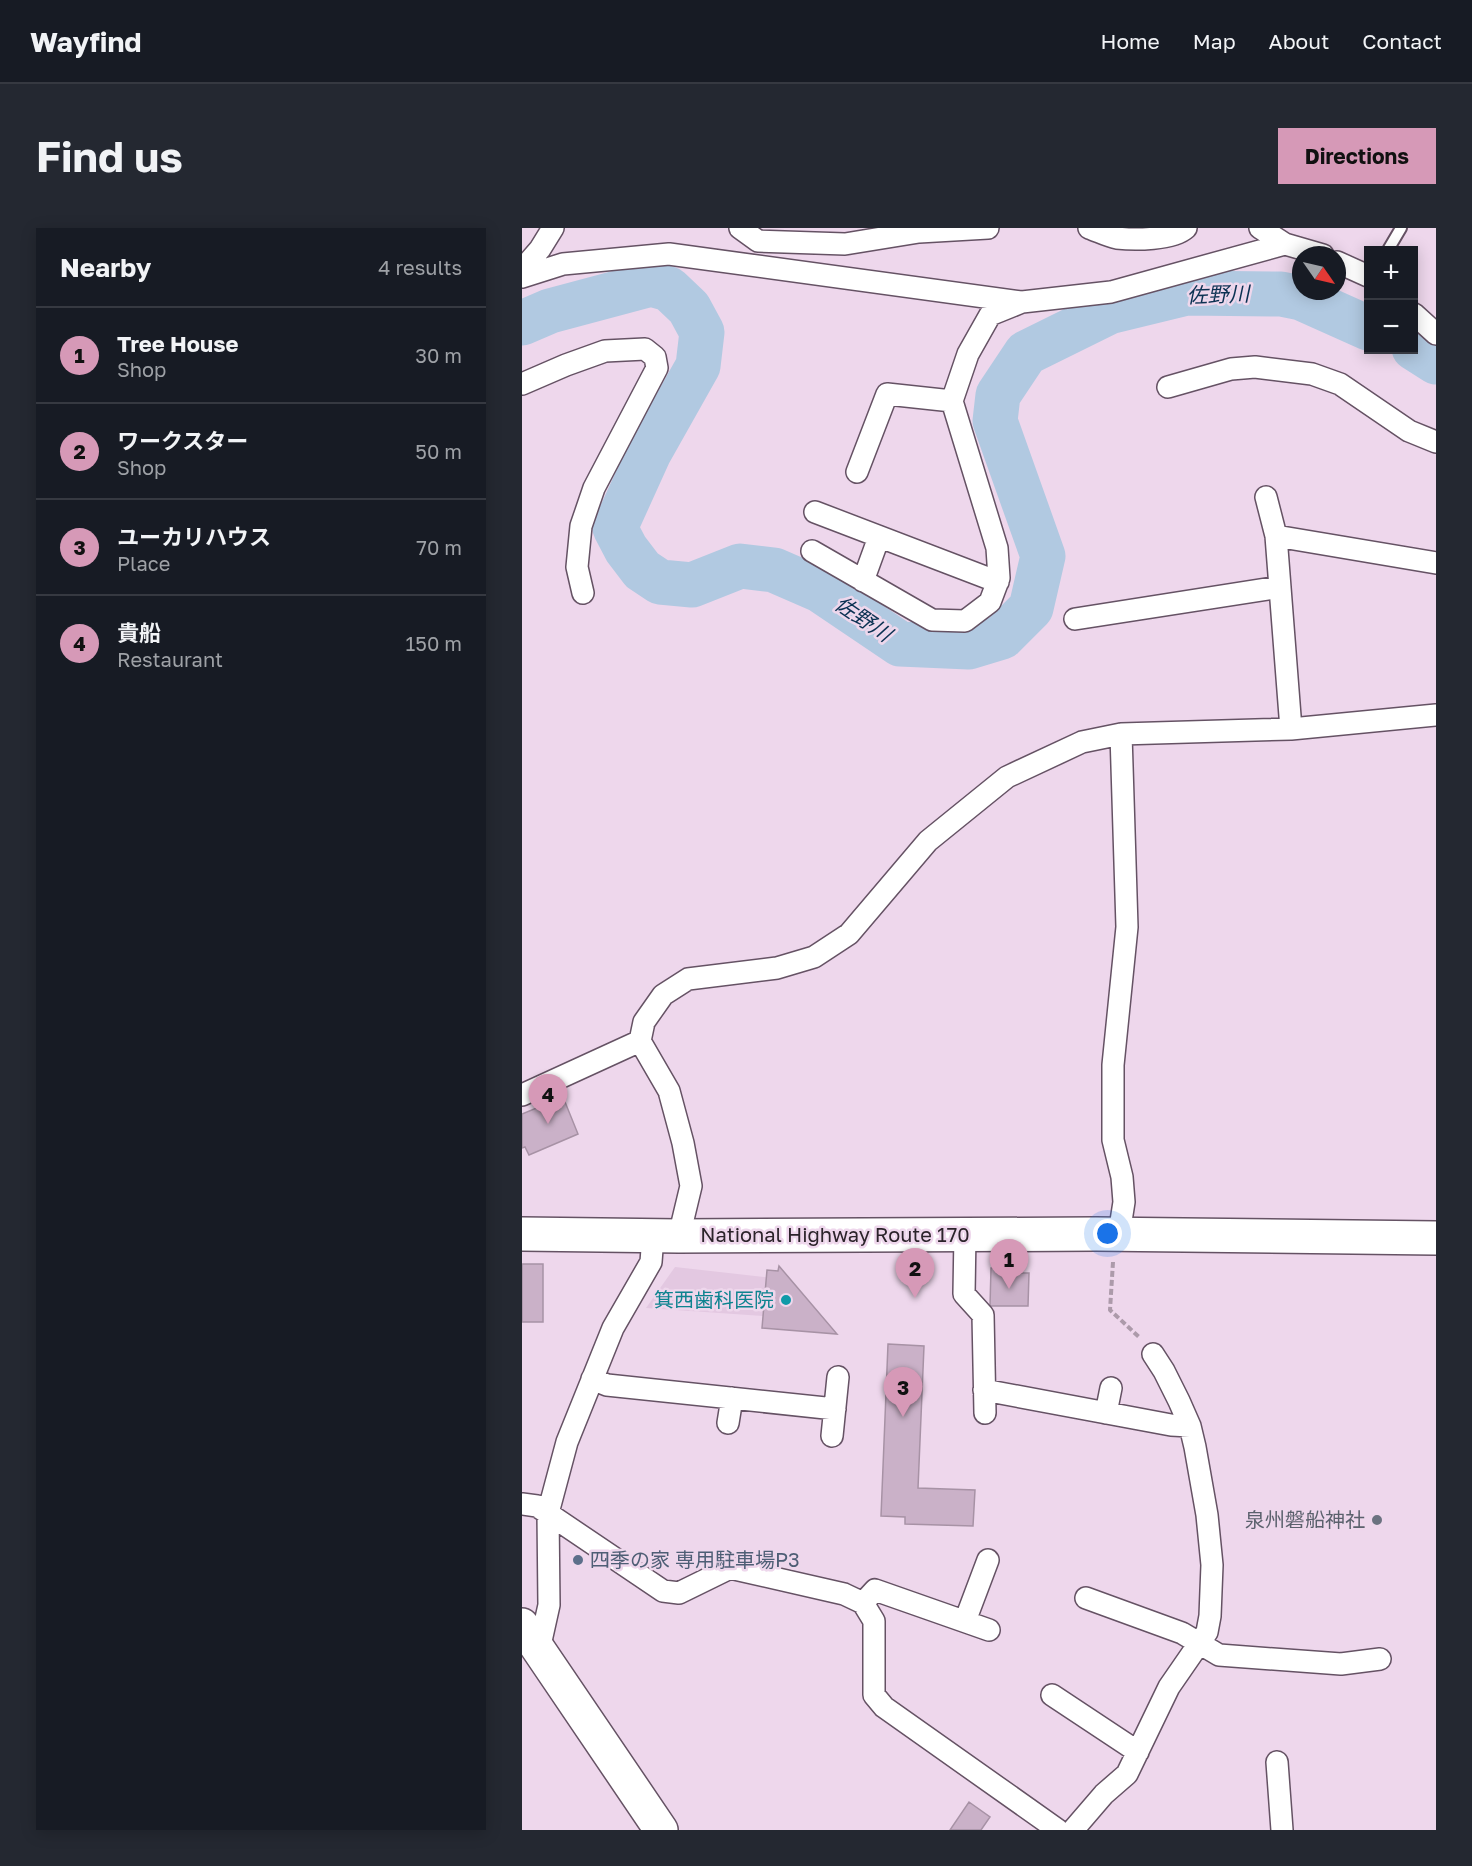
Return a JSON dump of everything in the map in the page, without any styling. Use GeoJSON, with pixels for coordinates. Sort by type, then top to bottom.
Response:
{"type":"FeatureCollection","features":[{"type":"Feature","properties":{"kind":"main road","name":"National Highway Route 170"},"geometry":{"type":"LineString","coordinates":[[522,1234],[666,1236],[1119,1234],[1436,1238]]}},
{"type":"Feature","properties":{"kind":"main road"},"geometry":{"type":"LineString","coordinates":[[531,1638],[661,1830]]}},
{"type":"Feature","properties":{"kind":"street"},"geometry":{"type":"LineString","coordinates":[[522,270],[554,228]]}},
{"type":"Feature","properties":{"kind":"street"},"geometry":{"type":"LineString","coordinates":[[740,228],[758,241],[845,244],[910,231],[988,228]]}},
{"type":"Feature","properties":{"kind":"street"},"geometry":{"type":"LineString","coordinates":[[1089,228],[1114,237],[1143,239],[1180,234],[1186,228]]}},
{"type":"Feature","properties":{"kind":"street"},"geometry":{"type":"LineString","coordinates":[[1260,228],[1292,246]]}},
{"type":"Feature","properties":{"kind":"street"},"geometry":{"type":"LineString","coordinates":[[748,264],[758,241]]}},
{"type":"Feature","properties":{"kind":"street"},"geometry":{"type":"LineString","coordinates":[[522,277],[563,264],[669,254],[1022,302],[1111,292],[1285,244]]}},
{"type":"Feature","properties":{"kind":"street"},"geometry":{"type":"LineString","coordinates":[[1346,266],[1364,274]]}},
{"type":"Feature","properties":{"kind":"street"},"geometry":{"type":"LineString","coordinates":[[813,551],[932,620],[965,621],[990,602],[999,578],[997,548],[952,401],[968,354],[990,315],[1022,302]]}},
{"type":"Feature","properties":{"kind":"street"},"geometry":{"type":"LineString","coordinates":[[1418,318],[1436,334]]}},
{"type":"Feature","properties":{"kind":"street"},"geometry":{"type":"LineString","coordinates":[[522,384],[605,351],[645,349],[655,357],[657,368],[594,488],[581,526],[577,567],[583,593]]}},
{"type":"Feature","properties":{"kind":"street"},"geometry":{"type":"LineString","coordinates":[[1168,387],[1231,369],[1255,367],[1312,374],[1340,384],[1409,431],[1436,442]]}},
{"type":"Feature","properties":{"kind":"street"},"geometry":{"type":"LineString","coordinates":[[857,472],[886,394],[952,401]]}},
{"type":"Feature","properties":{"kind":"street"},"geometry":{"type":"LineString","coordinates":[[1266,497],[1276,536],[1291,729]]}},
{"type":"Feature","properties":{"kind":"street"},"geometry":{"type":"LineString","coordinates":[[815,513],[998,582]]}},
{"type":"Feature","properties":{"kind":"street"},"geometry":{"type":"LineString","coordinates":[[1276,536],[1436,563]]}},
{"type":"Feature","properties":{"kind":"street"},"geometry":{"type":"LineString","coordinates":[[863,581],[879,537]]}},
{"type":"Feature","properties":{"kind":"street"},"geometry":{"type":"LineString","coordinates":[[1075,619],[1280,587]]}},
{"type":"Feature","properties":{"kind":"street"},"geometry":{"type":"LineString","coordinates":[[531,1638],[549,1605],[548,1513],[567,1442],[613,1328],[666,1236],[691,1186],[683,1143],[669,1091],[640,1041],[644,1022],[663,995],[688,979],[777,968],[814,957],[849,934],[928,841],[1007,777],[1082,742],[1121,734],[1291,729],[1436,715]]}},
{"type":"Feature","properties":{"kind":"street"},"geometry":{"type":"LineString","coordinates":[[1119,1234],[1124,1202],[1122,1177],[1113,1140],[1113,1065],[1127,927],[1121,734]]}},
{"type":"Feature","properties":{"kind":"street"},"geometry":{"type":"LineString","coordinates":[[522,1095],[640,1041]]}},
{"type":"Feature","properties":{"kind":"street"},"geometry":{"type":"LineString","coordinates":[[965,1234],[964,1294],[983,1315],[985,1413]]}},
{"type":"Feature","properties":{"kind":"street"},"geometry":{"type":"LineString","coordinates":[[1073,1830],[1104,1794],[1127,1774],[1169,1687],[1207,1632],[1210,1616],[1212,1565],[1207,1515],[1190,1426],[1164,1371],[1153,1354]]}},
{"type":"Feature","properties":{"kind":"street"},"geometry":{"type":"LineString","coordinates":[[832,1436],[838,1377]]}},
{"type":"Feature","properties":{"kind":"street"},"geometry":{"type":"LineString","coordinates":[[592,1379],[608,1386],[835,1409]]}},
{"type":"Feature","properties":{"kind":"street"},"geometry":{"type":"LineString","coordinates":[[1106,1413],[1111,1388]]}},
{"type":"Feature","properties":{"kind":"street"},"geometry":{"type":"LineString","coordinates":[[984,1390],[1171,1425],[1190,1426]]}},
{"type":"Feature","properties":{"kind":"street"},"geometry":{"type":"LineString","coordinates":[[728,1423],[732,1398]]}},
{"type":"Feature","properties":{"kind":"street"},"geometry":{"type":"LineString","coordinates":[[522,1504],[537,1506],[663,1591],[679,1593],[730,1568],[844,1594],[863,1603],[874,1621],[874,1695],[884,1707],[1058,1830]]}},
{"type":"Feature","properties":{"kind":"street"},"geometry":{"type":"LineString","coordinates":[[965,1621],[988,1560]]}},
{"type":"Feature","properties":{"kind":"street"},"geometry":{"type":"LineString","coordinates":[[863,1603],[875,1590],[989,1630]]}},
{"type":"Feature","properties":{"kind":"street"},"geometry":{"type":"LineString","coordinates":[[1086,1598],[1182,1634],[1219,1655],[1341,1664],[1380,1659]]}},
{"type":"Feature","properties":{"kind":"street"},"geometry":{"type":"LineString","coordinates":[[1052,1695],[1138,1752]]}},
{"type":"Feature","properties":{"kind":"street"},"geometry":{"type":"LineString","coordinates":[[1277,1762],[1282,1830]]}},
{"type":"Feature","properties":{"kind":"lane"},"geometry":{"type":"LineString","coordinates":[[1391,246],[1401,228]]}},
{"type":"Feature","properties":{"kind":"path"},"geometry":{"type":"LineString","coordinates":[[1119,1234],[1113,1260],[1110,1310],[1142,1339],[1153,1354]]}},
{"type":"Feature","properties":{"kind":"shaded area"},"geometry":{"type":"Polygon","coordinates":[[[675,1267],[773,1278],[763,1316],[646,1308],[675,1267]]]}},
{"type":"Feature","properties":{"kind":"building"},"geometry":{"type":"Polygon","coordinates":[[[563,1097],[578,1134],[529,1155],[525,1147],[522,1148],[522,1114],[563,1097]]]}},
{"type":"Feature","properties":{"kind":"building"},"geometry":{"type":"Polygon","coordinates":[[[522,1264],[543,1264],[543,1322],[522,1322],[522,1264]]]}},
{"type":"Feature","properties":{"kind":"building","name":"箕西歯科医院"},"geometry":{"type":"Polygon","coordinates":[[[779,1266],[837,1334],[762,1328],[767,1270],[778,1271],[779,1266]]]}},
{"type":"Feature","properties":{"kind":"building"},"geometry":{"type":"Polygon","coordinates":[[[991,1268],[1018,1268],[1019,1273],[1029,1273],[1028,1306],[990,1306],[991,1268]]]}},
{"type":"Feature","properties":{"kind":"building"},"geometry":{"type":"Polygon","coordinates":[[[888,1344],[924,1346],[918,1488],[975,1490],[973,1526],[905,1524],[905,1517],[881,1516],[888,1344]]]}},
{"type":"Feature","properties":{"kind":"building"},"geometry":{"type":"Polygon","coordinates":[[[969,1802],[990,1817],[981,1830],[950,1830],[969,1802]]]}},
{"type":"Feature","properties":{"kind":"waterway","name":"佐野川"},"geometry":{"type":"LineString","coordinates":[[522,323],[550,311],[651,284],[669,289],[689,308],[702,332],[698,366],[649,453],[615,528],[626,549],[642,570],[660,582],[692,585],[740,566],[774,570],[820,590],[900,644],[969,647],[1002,637],[1031,608],[1043,556],[995,421],[998,395],[1026,353],[1109,312],[1187,293],[1281,294],[1301,298],[1364,326]]}},
{"type":"Feature","properties":{"kind":"waterway","name":"佐野川"},"geometry":{"type":"LineString","coordinates":[[1418,351],[1436,362]]}},
{"type":"Feature","properties":{"kind":"place","name":"貴船"},"geometry":{"type":"Point","coordinates":[548,1124]}},
{"type":"Feature","properties":{"kind":"place","name":"Tree House"},"geometry":{"type":"Point","coordinates":[1009,1289]}},
{"type":"Feature","properties":{"kind":"place","name":"ワークスター"},"geometry":{"type":"Point","coordinates":[915,1298]}},
{"type":"Feature","properties":{"kind":"place","name":"箕西歯科医院"},"geometry":{"type":"Point","coordinates":[786,1300]}},
{"type":"Feature","properties":{"kind":"place","name":"ユーカリハウス"},"geometry":{"type":"Point","coordinates":[903,1417]}},
{"type":"Feature","properties":{"kind":"place","name":"泉州磐船神社"},"geometry":{"type":"Point","coordinates":[1377,1520]}},
{"type":"Feature","properties":{"kind":"place","name":"四季の家 専用駐車場P3"},"geometry":{"type":"Point","coordinates":[578,1560]}}]}
